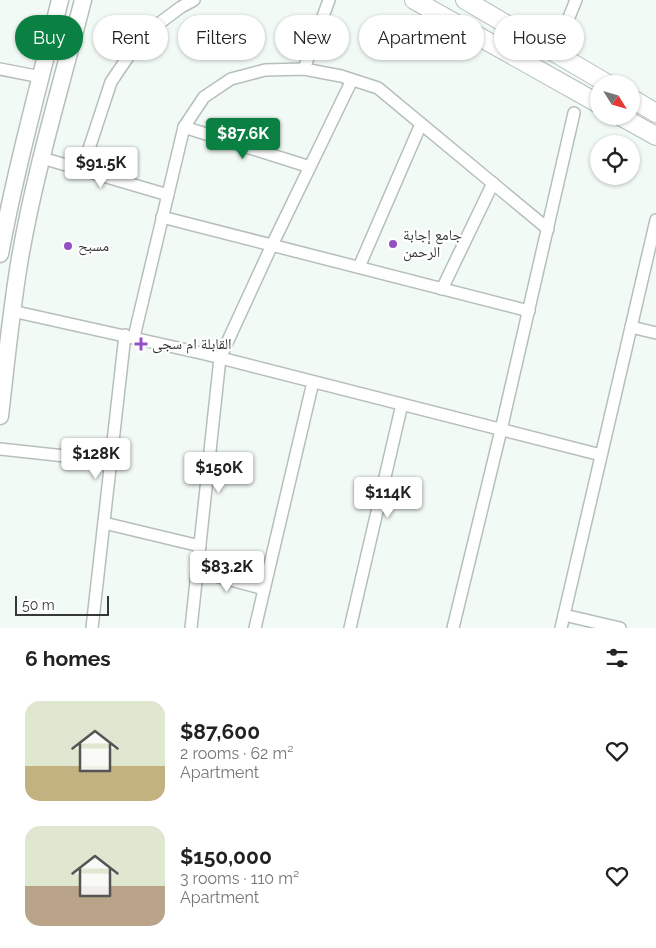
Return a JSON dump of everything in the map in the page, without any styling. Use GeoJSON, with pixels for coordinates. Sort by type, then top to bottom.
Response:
{"type":"FeatureCollection","features":[{"type":"Feature","properties":{"kind":"main road"},"geometry":{"type":"LineString","coordinates":[[414,0],[440,15]]}},
{"type":"Feature","properties":{"kind":"main road"},"geometry":{"type":"LineString","coordinates":[[465,0],[494,17]]}},
{"type":"Feature","properties":{"kind":"main road"},"geometry":{"type":"LineString","coordinates":[[465,15],[467,12],[482,10]]}},
{"type":"Feature","properties":{"kind":"main road"},"geometry":{"type":"LineString","coordinates":[[484,40],[590,99]]}},
{"type":"Feature","properties":{"kind":"main road"},"geometry":{"type":"LineString","coordinates":[[568,60],[593,75]]}},
{"type":"Feature","properties":{"kind":"main road"},"geometry":{"type":"LineString","coordinates":[[640,103],[656,113]]}},
{"type":"Feature","properties":{"kind":"main road"},"geometry":{"type":"LineString","coordinates":[[636,125],[656,136]]}},
{"type":"Feature","properties":{"kind":"street"},"geometry":{"type":"LineString","coordinates":[[0,254],[13,188],[60,0]]}},
{"type":"Feature","properties":{"kind":"street"},"geometry":{"type":"LineString","coordinates":[[0,416],[12,311],[23,242],[42,158],[83,0]]}},
{"type":"Feature","properties":{"kind":"street"},"geometry":{"type":"LineString","coordinates":[[82,170],[111,82],[142,36],[181,7],[194,0]]}},
{"type":"Feature","properties":{"kind":"street"},"geometry":{"type":"LineString","coordinates":[[304,69],[329,0]]}},
{"type":"Feature","properties":{"kind":"street"},"geometry":{"type":"LineString","coordinates":[[570,15],[576,0]]}},
{"type":"Feature","properties":{"kind":"street"},"geometry":{"type":"LineString","coordinates":[[0,69],[41,77]]}},
{"type":"Feature","properties":{"kind":"street"},"geometry":{"type":"LineString","coordinates":[[92,628],[111,461],[129,336],[168,195],[184,127],[204,97],[231,79],[265,70],[304,69],[341,76],[378,88],[548,229]]}},
{"type":"Feature","properties":{"kind":"street"},"geometry":{"type":"LineString","coordinates":[[191,628],[220,358],[352,80]]}},
{"type":"Feature","properties":{"kind":"street"},"geometry":{"type":"LineString","coordinates":[[453,628],[502,430],[574,113]]}},
{"type":"Feature","properties":{"kind":"street"},"geometry":{"type":"LineString","coordinates":[[359,267],[421,124]]}},
{"type":"Feature","properties":{"kind":"street"},"geometry":{"type":"LineString","coordinates":[[184,127],[310,167]]}},
{"type":"Feature","properties":{"kind":"street"},"geometry":{"type":"LineString","coordinates":[[42,158],[168,195]]}},
{"type":"Feature","properties":{"kind":"street"},"geometry":{"type":"LineString","coordinates":[[442,289],[493,183]]}},
{"type":"Feature","properties":{"kind":"street"},"geometry":{"type":"LineString","coordinates":[[162,216],[529,311]]}},
{"type":"Feature","properties":{"kind":"street"},"geometry":{"type":"LineString","coordinates":[[561,628],[656,220]]}},
{"type":"Feature","properties":{"kind":"street"},"geometry":{"type":"LineString","coordinates":[[12,311],[220,358],[601,455]]}},
{"type":"Feature","properties":{"kind":"street"},"geometry":{"type":"LineString","coordinates":[[631,327],[656,333]]}},
{"type":"Feature","properties":{"kind":"street"},"geometry":{"type":"LineString","coordinates":[[255,628],[314,382]]}},
{"type":"Feature","properties":{"kind":"street"},"geometry":{"type":"LineString","coordinates":[[350,628],[402,404]]}},
{"type":"Feature","properties":{"kind":"street"},"geometry":{"type":"LineString","coordinates":[[0,449],[111,461]]}},
{"type":"Feature","properties":{"kind":"street"},"geometry":{"type":"LineString","coordinates":[[104,523],[200,546]]}},
{"type":"Feature","properties":{"kind":"street"},"geometry":{"type":"LineString","coordinates":[[197,571],[264,590]]}},
{"type":"Feature","properties":{"kind":"street"},"geometry":{"type":"LineString","coordinates":[[564,615],[620,628]]}},
{"type":"Feature","properties":{"kind":"place","name":"جامع إجابة الرحمن"},"geometry":{"type":"Point","coordinates":[393,244]}},
{"type":"Feature","properties":{"kind":"place","name":"مسبح"},"geometry":{"type":"Point","coordinates":[68,246]}},
{"type":"Feature","properties":{"kind":"place","name":"القابلة ام سجى"},"geometry":{"type":"Point","coordinates":[141,344]}}]}
